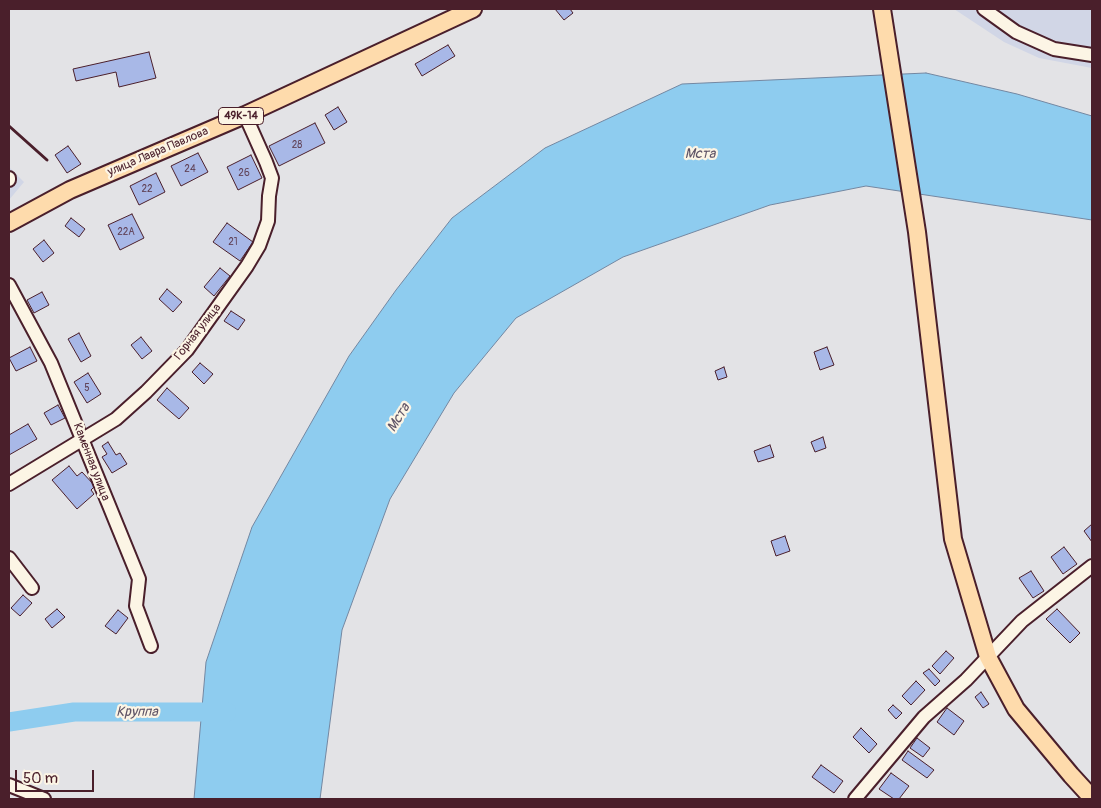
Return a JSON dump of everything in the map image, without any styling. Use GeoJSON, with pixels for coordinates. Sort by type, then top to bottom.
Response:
{"type":"FeatureCollection","features":[{"type":"Feature","properties":{"kind":"main road","name":"улица Лавра Павлова"},"geometry":{"type":"LineString","coordinates":[[10,221],[70,190],[244,115],[473,9]]}},
{"type":"Feature","properties":{"kind":"main road"},"geometry":{"type":"LineString","coordinates":[[882,9],[917,232],[953,539],[988,657],[1016,709],[1092,798]]}},
{"type":"Feature","properties":{"kind":"street"},"geometry":{"type":"LineString","coordinates":[[984,9],[1016,32],[1054,49],[1092,55]]}},
{"type":"Feature","properties":{"kind":"street","name":"Горная улица"},"geometry":{"type":"LineString","coordinates":[[9,484],[116,419],[146,392],[187,350],[247,266],[259,246],[268,221],[272,178],[244,115]]}},
{"type":"Feature","properties":{"kind":"street","name":"Каменная улица"},"geometry":{"type":"LineString","coordinates":[[9,285],[51,363],[139,579],[136,606],[151,646]]}},
{"type":"Feature","properties":{"kind":"street"},"geometry":{"type":"LineString","coordinates":[[9,558],[32,588]]}},
{"type":"Feature","properties":{"kind":"street"},"geometry":{"type":"LineString","coordinates":[[855,799],[924,717],[966,680],[1022,621],[1092,566]]}},
{"type":"Feature","properties":{"kind":"street"},"geometry":{"type":"LineString","coordinates":[[9,785],[44,799]]}},
{"type":"Feature","properties":{"kind":"shaded area"},"geometry":{"type":"Polygon","coordinates":[[[954,9],[1092,9],[1092,68],[1039,58],[1004,42],[954,9]]]}},
{"type":"Feature","properties":{"kind":"shaded area"},"geometry":{"type":"Polygon","coordinates":[[[9,167],[24,182],[9,200],[9,167]]]}},
{"type":"Feature","properties":{"kind":"water","name":"Мста"},"geometry":{"type":"Polygon","coordinates":[[[926,73],[1017,94],[1092,116],[1092,220],[866,186],[770,205],[623,257],[516,318],[454,393],[390,499],[342,630],[320,799],[194,799],[206,662],[252,527],[349,356],[396,290],[452,218],[545,148],[682,84],[926,73]]]}},
{"type":"Feature","properties":{"kind":"building"},"geometry":{"type":"Polygon","coordinates":[[[555,9],[570,9],[573,13],[564,20],[555,9]]]}},
{"type":"Feature","properties":{"kind":"building"},"geometry":{"type":"Polygon","coordinates":[[[448,45],[455,56],[422,76],[415,64],[448,45]]]}},
{"type":"Feature","properties":{"kind":"building"},"geometry":{"type":"Polygon","coordinates":[[[149,52],[156,78],[119,87],[116,72],[76,81],[73,69],[149,52]]]}},
{"type":"Feature","properties":{"kind":"building"},"geometry":{"type":"Polygon","coordinates":[[[338,107],[347,122],[334,130],[325,115],[338,107]]]}},
{"type":"Feature","properties":{"kind":"building"},"geometry":{"type":"Polygon","coordinates":[[[315,123],[325,143],[279,166],[269,146],[315,123]]]}},
{"type":"Feature","properties":{"kind":"building"},"geometry":{"type":"Polygon","coordinates":[[[68,146],[81,164],[67,173],[55,155],[68,146]]]}},
{"type":"Feature","properties":{"kind":"building"},"geometry":{"type":"Polygon","coordinates":[[[198,153],[208,172],[181,186],[171,166],[198,153]]]}},
{"type":"Feature","properties":{"kind":"building"},"geometry":{"type":"Polygon","coordinates":[[[251,155],[262,178],[238,190],[227,167],[251,155]]]}},
{"type":"Feature","properties":{"kind":"building"},"geometry":{"type":"Polygon","coordinates":[[[156,173],[165,192],[139,205],[130,186],[156,173]]]}},
{"type":"Feature","properties":{"kind":"building"},"geometry":{"type":"Polygon","coordinates":[[[132,214],[144,238],[120,250],[108,225],[132,214]]]}},
{"type":"Feature","properties":{"kind":"building"},"geometry":{"type":"Polygon","coordinates":[[[71,218],[85,229],[79,237],[65,226],[71,218]]]}},
{"type":"Feature","properties":{"kind":"building"},"geometry":{"type":"Polygon","coordinates":[[[227,223],[253,242],[240,261],[213,242],[227,223]]]}},
{"type":"Feature","properties":{"kind":"building"},"geometry":{"type":"Polygon","coordinates":[[[44,240],[54,253],[43,262],[33,249],[44,240]]]}},
{"type":"Feature","properties":{"kind":"building"},"geometry":{"type":"Polygon","coordinates":[[[220,268],[230,276],[214,296],[204,287],[220,268]]]}},
{"type":"Feature","properties":{"kind":"building"},"geometry":{"type":"Polygon","coordinates":[[[167,289],[182,302],[173,312],[159,299],[167,289]]]}},
{"type":"Feature","properties":{"kind":"building"},"geometry":{"type":"Polygon","coordinates":[[[42,292],[49,305],[34,313],[27,300],[42,292]]]}},
{"type":"Feature","properties":{"kind":"building"},"geometry":{"type":"Polygon","coordinates":[[[231,311],[245,320],[238,330],[224,321],[231,311]]]}},
{"type":"Feature","properties":{"kind":"building"},"geometry":{"type":"Polygon","coordinates":[[[79,333],[91,356],[81,362],[68,339],[79,333]]]}},
{"type":"Feature","properties":{"kind":"building"},"geometry":{"type":"Polygon","coordinates":[[[141,337],[152,351],[142,359],[131,345],[141,337]]]}},
{"type":"Feature","properties":{"kind":"building"},"geometry":{"type":"Polygon","coordinates":[[[30,347],[37,361],[16,371],[9,358],[30,347]]]}},
{"type":"Feature","properties":{"kind":"building"},"geometry":{"type":"Polygon","coordinates":[[[827,347],[834,365],[820,370],[814,352],[827,347]]]}},
{"type":"Feature","properties":{"kind":"building"},"geometry":{"type":"Polygon","coordinates":[[[200,363],[213,374],[204,384],[192,372],[200,363]]]}},
{"type":"Feature","properties":{"kind":"building"},"geometry":{"type":"Polygon","coordinates":[[[724,367],[727,377],[718,380],[715,371],[724,367]]]}},
{"type":"Feature","properties":{"kind":"building"},"geometry":{"type":"Polygon","coordinates":[[[88,373],[101,394],[87,403],[74,382],[88,373]]]}},
{"type":"Feature","properties":{"kind":"building"},"geometry":{"type":"Polygon","coordinates":[[[167,388],[189,408],[179,419],[157,400],[167,388]]]}},
{"type":"Feature","properties":{"kind":"building"},"geometry":{"type":"Polygon","coordinates":[[[58,405],[65,418],[51,425],[44,413],[58,405]]]}},
{"type":"Feature","properties":{"kind":"building"},"geometry":{"type":"Polygon","coordinates":[[[28,424],[37,439],[9,455],[9,435],[28,424]]]}},
{"type":"Feature","properties":{"kind":"building"},"geometry":{"type":"Polygon","coordinates":[[[823,437],[826,448],[815,452],[811,442],[823,437]]]}},
{"type":"Feature","properties":{"kind":"building"},"geometry":{"type":"Polygon","coordinates":[[[108,442],[116,455],[120,453],[127,464],[112,473],[102,457],[107,454],[102,446],[108,442]]]}},
{"type":"Feature","properties":{"kind":"building"},"geometry":{"type":"Polygon","coordinates":[[[770,445],[774,457],[758,462],[754,451],[770,445]]]}},
{"type":"Feature","properties":{"kind":"building"},"geometry":{"type":"Polygon","coordinates":[[[69,466],[77,476],[82,472],[95,486],[91,490],[94,494],[77,509],[52,480],[69,466]]]}},
{"type":"Feature","properties":{"kind":"building"},"geometry":{"type":"Polygon","coordinates":[[[1092,524],[1092,542],[1084,531],[1092,524]]]}},
{"type":"Feature","properties":{"kind":"building"},"geometry":{"type":"Polygon","coordinates":[[[785,536],[790,551],[776,556],[771,541],[785,536]]]}},
{"type":"Feature","properties":{"kind":"building"},"geometry":{"type":"Polygon","coordinates":[[[1064,547],[1077,564],[1063,574],[1051,557],[1064,547]]]}},
{"type":"Feature","properties":{"kind":"building"},"geometry":{"type":"Polygon","coordinates":[[[1031,571],[1044,591],[1033,598],[1019,578],[1031,571]]]}},
{"type":"Feature","properties":{"kind":"building"},"geometry":{"type":"Polygon","coordinates":[[[23,595],[32,603],[20,616],[11,608],[23,595]]]}},
{"type":"Feature","properties":{"kind":"building"},"geometry":{"type":"Polygon","coordinates":[[[57,609],[65,617],[52,628],[45,619],[57,609]]]}},
{"type":"Feature","properties":{"kind":"building"},"geometry":{"type":"Polygon","coordinates":[[[1057,609],[1080,633],[1070,643],[1046,619],[1057,609]]]}},
{"type":"Feature","properties":{"kind":"building"},"geometry":{"type":"Polygon","coordinates":[[[118,610],[128,618],[116,634],[105,626],[118,610]]]}},
{"type":"Feature","properties":{"kind":"building"},"geometry":{"type":"Polygon","coordinates":[[[946,651],[954,658],[940,674],[932,666],[946,651]]]}},
{"type":"Feature","properties":{"kind":"building"},"geometry":{"type":"Polygon","coordinates":[[[929,669],[940,681],[935,686],[923,673],[929,669]]]}},
{"type":"Feature","properties":{"kind":"building"},"geometry":{"type":"Polygon","coordinates":[[[916,681],[925,690],[911,705],[902,696],[916,681]]]}},
{"type":"Feature","properties":{"kind":"building"},"geometry":{"type":"Polygon","coordinates":[[[981,692],[989,704],[983,708],[975,697],[981,692]]]}},
{"type":"Feature","properties":{"kind":"building"},"geometry":{"type":"Polygon","coordinates":[[[893,705],[902,713],[896,719],[888,710],[893,705]]]}},
{"type":"Feature","properties":{"kind":"building"},"geometry":{"type":"Polygon","coordinates":[[[947,708],[964,721],[954,735],[937,722],[947,708]]]}},
{"type":"Feature","properties":{"kind":"building"},"geometry":{"type":"Polygon","coordinates":[[[861,728],[877,744],[869,753],[853,737],[861,728]]]}},
{"type":"Feature","properties":{"kind":"building"},"geometry":{"type":"Polygon","coordinates":[[[917,738],[930,748],[923,757],[910,748],[917,738]]]}},
{"type":"Feature","properties":{"kind":"building"},"geometry":{"type":"Polygon","coordinates":[[[908,751],[934,770],[927,778],[902,760],[908,751]]]}},
{"type":"Feature","properties":{"kind":"building"},"geometry":{"type":"Polygon","coordinates":[[[821,765],[843,781],[834,793],[812,777],[821,765]]]}},
{"type":"Feature","properties":{"kind":"building"},"geometry":{"type":"Polygon","coordinates":[[[891,773],[909,786],[899,799],[894,799],[879,789],[891,773]]]}},
{"type":"Feature","properties":{"kind":"waterway","name":"Круппа"},"geometry":{"type":"LineString","coordinates":[[9,722],[74,712],[227,712]]}},
{"type":"Feature","properties":{"kind":"railway"},"geometry":{"type":"LineString","coordinates":[[9,126],[47,160]]}}]}
